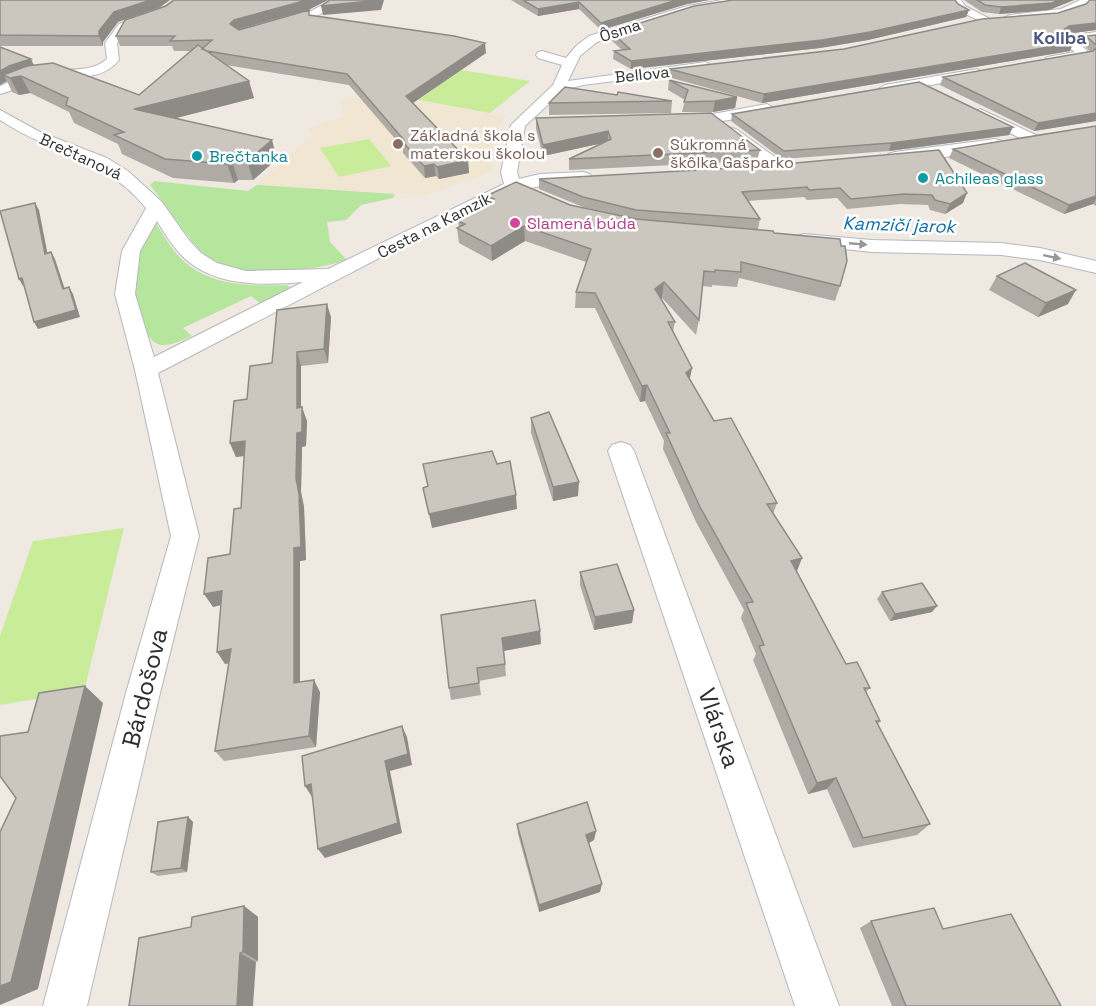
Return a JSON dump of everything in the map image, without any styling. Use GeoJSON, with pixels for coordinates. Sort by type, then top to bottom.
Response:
{"type":"FeatureCollection","features":[{"type":"Feature","properties":{"kind":"street"},"geometry":{"type":"LineString","coordinates":[[0,90],[39,75],[79,74],[104,67],[113,60],[111,43],[123,26],[164,12],[181,0]]}},
{"type":"Feature","properties":{"kind":"street"},"geometry":{"type":"LineString","coordinates":[[263,28],[313,14],[340,0]]}},
{"type":"Feature","properties":{"kind":"street","name":"Ôsma"},"geometry":{"type":"LineString","coordinates":[[559,87],[569,61],[586,43],[603,35],[691,8],[743,0]]}},
{"type":"Feature","properties":{"kind":"street"},"geometry":{"type":"LineString","coordinates":[[956,0],[961,8],[984,19]]}},
{"type":"Feature","properties":{"kind":"street"},"geometry":{"type":"LineString","coordinates":[[961,25],[984,19],[1072,10],[1086,0]]}},
{"type":"Feature","properties":{"kind":"street"},"geometry":{"type":"LineString","coordinates":[[1091,55],[1066,40],[1096,36]]}},
{"type":"Feature","properties":{"kind":"street"},"geometry":{"type":"LineString","coordinates":[[542,55],[569,61]]}},
{"type":"Feature","properties":{"kind":"street"},"geometry":{"type":"LineString","coordinates":[[1041,62],[1091,55]]}},
{"type":"Feature","properties":{"kind":"street","name":"Bellova"},"geometry":{"type":"LineString","coordinates":[[559,87],[583,81],[715,65]]}},
{"type":"Feature","properties":{"kind":"street"},"geometry":{"type":"LineString","coordinates":[[875,90],[986,72]]}},
{"type":"Feature","properties":{"kind":"street"},"geometry":{"type":"LineString","coordinates":[[636,75],[675,85]]}},
{"type":"Feature","properties":{"kind":"street"},"geometry":{"type":"LineString","coordinates":[[920,83],[940,93]]}},
{"type":"Feature","properties":{"kind":"street"},"geometry":{"type":"LineString","coordinates":[[559,87],[518,125],[509,171],[513,186],[540,180],[597,177]]}},
{"type":"Feature","properties":{"kind":"street"},"geometry":{"type":"LineString","coordinates":[[730,100],[763,109]]}},
{"type":"Feature","properties":{"kind":"street"},"geometry":{"type":"LineString","coordinates":[[666,120],[713,118],[785,105]]}},
{"type":"Feature","properties":{"kind":"street"},"geometry":{"type":"LineString","coordinates":[[970,108],[1042,137]]}},
{"type":"Feature","properties":{"kind":"street","name":"Brečtanová"},"geometry":{"type":"LineString","coordinates":[[0,114],[35,135],[120,172],[156,206],[196,262],[222,273],[268,279],[339,272]]}},
{"type":"Feature","properties":{"kind":"street"},"geometry":{"type":"LineString","coordinates":[[713,118],[780,168]]}},
{"type":"Feature","properties":{"kind":"street"},"geometry":{"type":"LineString","coordinates":[[518,125],[538,123]]}},
{"type":"Feature","properties":{"kind":"street"},"geometry":{"type":"LineString","coordinates":[[871,160],[916,156],[1042,137]]}},
{"type":"Feature","properties":{"kind":"street"},"geometry":{"type":"LineString","coordinates":[[746,170],[803,166]]}},
{"type":"Feature","properties":{"kind":"street","name":"Cesta na Kamzík"},"geometry":{"type":"LineString","coordinates":[[146,370],[430,224],[513,186],[543,200]]}},
{"type":"Feature","properties":{"kind":"street"},"geometry":{"type":"LineString","coordinates":[[146,370],[125,294],[131,251],[156,206]]}},
{"type":"Feature","properties":{"kind":"street"},"geometry":{"type":"LineString","coordinates":[[790,239],[872,246],[1001,249],[1040,254],[1096,267]]}},
{"type":"Feature","properties":{"kind":"street","name":"Bárdošova"},"geometry":{"type":"LineString","coordinates":[[65,1006],[143,693],[185,536],[146,370]]}},
{"type":"Feature","properties":{"kind":"street","name":"Vlárska"},"geometry":{"type":"LineString","coordinates":[[621,451],[817,1006]]}},
{"type":"Feature","properties":{"kind":"shaded area","name":"Základná škola s materskou školou"},"geometry":{"type":"Polygon","coordinates":[[[402,93],[404,99],[507,116],[500,122],[490,153],[493,172],[426,195],[257,185],[312,136],[308,128],[345,116],[340,100],[402,93]]]}},
{"type":"Feature","properties":{"kind":"green space"},"geometry":{"type":"Polygon","coordinates":[[[461,70],[530,81],[490,113],[418,100],[461,70]]]}},
{"type":"Feature","properties":{"kind":"green space"},"geometry":{"type":"Polygon","coordinates":[[[369,139],[391,166],[339,177],[320,148],[369,139]]]}},
{"type":"Feature","properties":{"kind":"green space"},"geometry":{"type":"Polygon","coordinates":[[[154,181],[248,191],[257,185],[395,194],[393,198],[361,205],[346,220],[327,222],[330,242],[347,260],[315,268],[257,272],[222,265],[201,251],[150,185],[154,181]]]}},
{"type":"Feature","properties":{"kind":"green space"},"geometry":{"type":"Polygon","coordinates":[[[152,217],[175,252],[186,264],[199,272],[227,282],[288,285],[290,288],[261,304],[251,296],[183,328],[192,336],[181,341],[165,345],[154,342],[148,335],[139,313],[134,278],[137,257],[152,217]]]}},
{"type":"Feature","properties":{"kind":"green space"},"geometry":{"type":"Polygon","coordinates":[[[124,528],[84,691],[0,705],[0,636],[33,541],[124,528]]]}},
{"type":"Feature","properties":{"kind":"building"},"geometry":{"type":"Polygon","coordinates":[[[0,0],[151,0],[114,12],[99,31],[99,36],[0,35],[0,0]]]}},
{"type":"Feature","properties":{"kind":"building"},"geometry":{"type":"Polygon","coordinates":[[[174,0],[307,0],[234,20],[230,24],[239,30],[309,10],[309,15],[454,36],[485,43],[406,96],[468,160],[437,167],[434,164],[424,166],[347,74],[202,49],[212,40],[170,41],[175,36],[116,36],[125,20],[166,6],[174,0]]]}},
{"type":"Feature","properties":{"kind":"building"},"geometry":{"type":"Polygon","coordinates":[[[330,0],[380,0],[321,6],[330,0]]]}},
{"type":"Feature","properties":{"kind":"building"},"geometry":{"type":"Polygon","coordinates":[[[523,0],[677,0],[601,23],[579,2],[538,9],[523,0]]]}},
{"type":"Feature","properties":{"kind":"building"},"geometry":{"type":"Polygon","coordinates":[[[733,0],[955,0],[969,10],[822,40],[631,61],[614,51],[630,49],[611,32],[694,6],[733,0]]]}},
{"type":"Feature","properties":{"kind":"building"},"geometry":{"type":"Polygon","coordinates":[[[977,0],[1059,0],[1052,3],[1001,7],[985,5],[977,0]]]}},
{"type":"Feature","properties":{"kind":"building"},"geometry":{"type":"Polygon","coordinates":[[[1090,0],[1096,0],[1096,23],[1069,26],[1062,31],[1062,34],[1073,43],[764,94],[669,69],[844,49],[982,19],[1058,13],[1086,4],[1090,0]]]}},
{"type":"Feature","properties":{"kind":"building"},"geometry":{"type":"Polygon","coordinates":[[[1096,35],[1096,45],[1086,36],[1096,35]]]}},
{"type":"Feature","properties":{"kind":"building"},"geometry":{"type":"Polygon","coordinates":[[[198,45],[249,81],[134,109],[272,140],[247,161],[232,161],[227,164],[165,159],[114,135],[124,132],[66,105],[68,98],[21,76],[10,78],[3,75],[27,66],[53,63],[139,95],[198,45]]]}},
{"type":"Feature","properties":{"kind":"building"},"geometry":{"type":"Polygon","coordinates":[[[0,47],[31,59],[0,71],[0,47]]]}},
{"type":"Feature","properties":{"kind":"building"},"geometry":{"type":"Polygon","coordinates":[[[1096,48],[1096,113],[1038,123],[943,77],[1093,51],[1096,48]]]}},
{"type":"Feature","properties":{"kind":"building"},"geometry":{"type":"Polygon","coordinates":[[[669,80],[737,97],[715,101],[684,102],[688,90],[669,80]]]}},
{"type":"Feature","properties":{"kind":"building"},"geometry":{"type":"Polygon","coordinates":[[[919,82],[1013,127],[891,143],[784,151],[732,114],[919,82]]]}},
{"type":"Feature","properties":{"kind":"building"},"geometry":{"type":"Polygon","coordinates":[[[565,87],[617,95],[618,92],[672,101],[549,103],[565,87]]]}},
{"type":"Feature","properties":{"kind":"building"},"geometry":{"type":"Polygon","coordinates":[[[711,113],[760,150],[569,159],[611,139],[608,131],[543,145],[536,118],[711,113]]]}},
{"type":"Feature","properties":{"kind":"building"},"geometry":{"type":"Polygon","coordinates":[[[1096,126],[1096,196],[1069,205],[953,149],[1096,126]]]}},
{"type":"Feature","properties":{"kind":"building"},"geometry":{"type":"Polygon","coordinates":[[[939,150],[967,193],[950,204],[935,200],[932,195],[904,194],[851,199],[840,188],[809,190],[807,187],[742,192],[760,219],[636,210],[583,197],[539,179],[752,167],[939,150]]]}},
{"type":"Feature","properties":{"kind":"building"},"geometry":{"type":"Polygon","coordinates":[[[516,182],[570,205],[636,219],[840,239],[841,246],[845,246],[847,261],[840,286],[741,262],[741,272],[704,271],[699,320],[664,282],[655,289],[675,322],[668,322],[692,368],[686,373],[714,421],[731,418],[777,503],[767,504],[802,558],[791,561],[846,664],[857,662],[870,688],[864,688],[880,721],[876,721],[930,824],[863,838],[836,778],[817,783],[759,646],[764,645],[746,603],[753,602],[700,507],[666,433],[670,433],[647,385],[642,386],[595,293],[576,292],[591,249],[524,226],[491,246],[457,228],[465,224],[458,221],[494,199],[486,196],[516,182]]]}},
{"type":"Feature","properties":{"kind":"building"},"geometry":{"type":"Polygon","coordinates":[[[35,203],[45,254],[51,252],[63,289],[69,287],[76,310],[34,322],[0,211],[35,203]]]}},
{"type":"Feature","properties":{"kind":"building"},"geometry":{"type":"Polygon","coordinates":[[[1025,263],[1076,290],[1046,303],[997,276],[1025,263]]]}},
{"type":"Feature","properties":{"kind":"building"},"geometry":{"type":"Polygon","coordinates":[[[327,304],[324,349],[297,352],[297,408],[302,407],[302,432],[297,433],[296,478],[299,494],[301,547],[294,548],[294,683],[314,680],[309,736],[215,751],[231,649],[217,652],[222,591],[204,594],[208,558],[230,554],[234,509],[241,508],[245,441],[230,443],[234,401],[247,399],[250,366],[272,363],[277,310],[327,304]]]}},
{"type":"Feature","properties":{"kind":"building"},"geometry":{"type":"Polygon","coordinates":[[[549,412],[579,482],[553,487],[531,418],[549,412]]]}},
{"type":"Feature","properties":{"kind":"building"},"geometry":{"type":"Polygon","coordinates":[[[492,451],[497,464],[510,461],[516,495],[429,514],[423,488],[428,486],[423,464],[492,451]]]}},
{"type":"Feature","properties":{"kind":"building"},"geometry":{"type":"Polygon","coordinates":[[[617,564],[634,610],[595,617],[580,572],[617,564]]]}},
{"type":"Feature","properties":{"kind":"building"},"geometry":{"type":"Polygon","coordinates":[[[922,583],[937,606],[895,614],[882,592],[922,583]]]}},
{"type":"Feature","properties":{"kind":"building"},"geometry":{"type":"Polygon","coordinates":[[[535,600],[540,631],[502,638],[505,664],[477,668],[479,683],[449,688],[441,615],[535,600]]]}},
{"type":"Feature","properties":{"kind":"building"},"geometry":{"type":"Polygon","coordinates":[[[85,686],[11,982],[0,986],[0,832],[16,798],[0,776],[0,736],[28,732],[39,693],[85,686]]]}},
{"type":"Feature","properties":{"kind":"building"},"geometry":{"type":"Polygon","coordinates":[[[402,726],[408,754],[385,761],[398,823],[318,849],[311,784],[305,786],[302,756],[402,726]]]}},
{"type":"Feature","properties":{"kind":"building"},"geometry":{"type":"Polygon","coordinates":[[[587,802],[596,831],[586,835],[602,884],[539,905],[517,824],[587,802]]]}},
{"type":"Feature","properties":{"kind":"building"},"geometry":{"type":"Polygon","coordinates":[[[188,817],[181,868],[151,872],[158,822],[188,817]]]}},
{"type":"Feature","properties":{"kind":"building"},"geometry":{"type":"Polygon","coordinates":[[[244,906],[243,952],[240,953],[237,1006],[129,1006],[139,938],[191,927],[192,917],[244,906]]]}},
{"type":"Feature","properties":{"kind":"building"},"geometry":{"type":"Polygon","coordinates":[[[934,908],[943,929],[1011,914],[1061,1006],[906,1006],[871,921],[934,908]]]}},
{"type":"Feature","properties":{"kind":"place","name":"Základná škola s materskou školou"},"geometry":{"type":"Point","coordinates":[398,144]}},
{"type":"Feature","properties":{"kind":"place","name":"Súkromná škôlka Gašparko"},"geometry":{"type":"Point","coordinates":[658,153]}},
{"type":"Feature","properties":{"kind":"place","name":"Brečtanka"},"geometry":{"type":"Point","coordinates":[197,156]}},
{"type":"Feature","properties":{"kind":"place","name":"Achileas glass"},"geometry":{"type":"Point","coordinates":[923,178]}},
{"type":"Feature","properties":{"kind":"place","name":"Slamená búda"},"geometry":{"type":"Point","coordinates":[515,223]}},
{"type":"Feature","properties":{"kind":"district","name":"Koliba"},"geometry":{"type":"Point","coordinates":[1060,38]}},
{"type":"Feature","properties":{"kind":"water label","name":"Kamzičí jarok"},"geometry":{"type":"Point","coordinates":[899,225]}}]}
